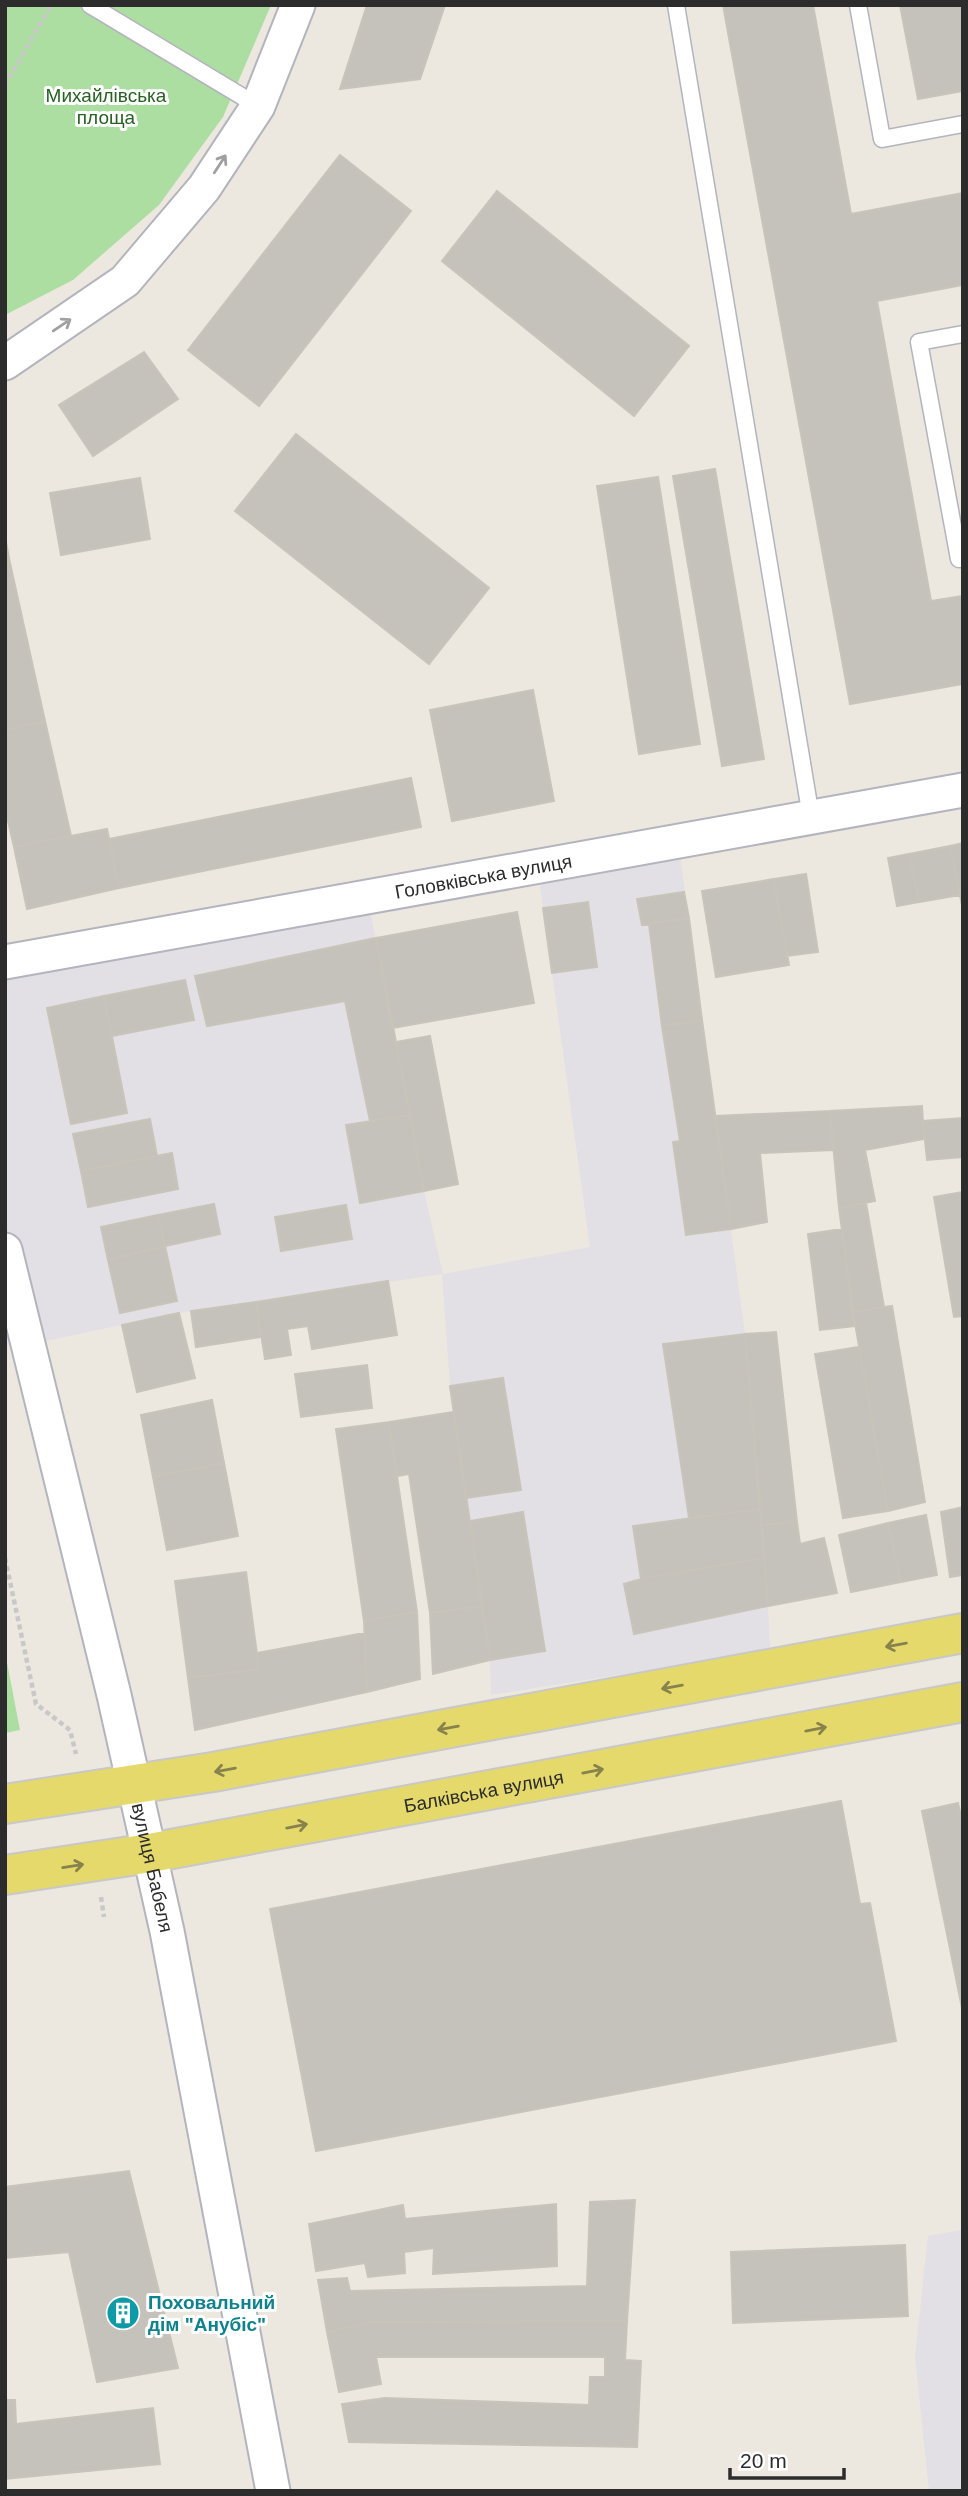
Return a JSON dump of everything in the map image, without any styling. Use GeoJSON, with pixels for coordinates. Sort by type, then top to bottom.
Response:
{"type":"FeatureCollection","features":[{"type":"Feature","properties":{"kind":"main road"},"geometry":{"type":"LineString","coordinates":[[5,1804],[240,1767],[963,1633]]}},
{"type":"Feature","properties":{"kind":"main road","name":"Балківська вулиця"},"geometry":{"type":"LineString","coordinates":[[5,1875],[149,1853],[963,1702]]}},
{"type":"Feature","properties":{"kind":"street"},"geometry":{"type":"LineString","coordinates":[[5,363],[125,281],[204,188],[258,106],[298,5]]}},
{"type":"Feature","properties":{"kind":"street","name":"Головківська вулиця"},"geometry":{"type":"LineString","coordinates":[[5,962],[963,790]]}},
{"type":"Feature","properties":{"kind":"street","name":"вулиця Бабеля"},"geometry":{"type":"LineString","coordinates":[[5,1250],[167,1931],[273,2491]]}},
{"type":"Feature","properties":{"kind":"lane"},"geometry":{"type":"LineString","coordinates":[[90,5],[258,106]]}},
{"type":"Feature","properties":{"kind":"lane"},"geometry":{"type":"LineString","coordinates":[[676,5],[811,817]]}},
{"type":"Feature","properties":{"kind":"lane"},"geometry":{"type":"LineString","coordinates":[[858,5],[882,139],[963,124]]}},
{"type":"Feature","properties":{"kind":"lane"},"geometry":{"type":"LineString","coordinates":[[963,334],[919,342],[959,559],[963,559]]}},
{"type":"Feature","properties":{"kind":"path"},"geometry":{"type":"LineString","coordinates":[[5,85],[51,5]]}},
{"type":"Feature","properties":{"kind":"path"},"geometry":{"type":"LineString","coordinates":[[5,1558],[36,1704],[70,1730],[84,1792]]}},
{"type":"Feature","properties":{"kind":"path"},"geometry":{"type":"LineString","coordinates":[[95,1862],[104,1917]]}},
{"type":"Feature","properties":{"kind":"shaded area"},"geometry":{"type":"Polygon","coordinates":[[[679,848],[745,1334],[770,1651],[491,1695],[490,1660],[450,1386],[442,1274],[179,1313],[31,1344],[5,1238],[5,967],[368,899],[424,1191],[443,1274],[590,1247],[538,872],[679,848]]]}},
{"type":"Feature","properties":{"kind":"shaded area"},"geometry":{"type":"Polygon","coordinates":[[[963,2230],[963,2491],[929,2491],[915,2356],[928,2236],[963,2230]]]}},
{"type":"Feature","properties":{"kind":"green space","name":"Михайлівська площа"},"geometry":{"type":"Polygon","coordinates":[[[5,5],[271,5],[223,117],[159,205],[73,280],[5,315],[5,5]]]}},
{"type":"Feature","properties":{"kind":"green space"},"geometry":{"type":"Polygon","coordinates":[[[5,1652],[20,1730],[5,1733],[5,1652]]]}},
{"type":"Feature","properties":{"kind":"building"},"geometry":{"type":"Polygon","coordinates":[[[367,5],[445,5],[420,79],[340,89],[367,5]]]}},
{"type":"Feature","properties":{"kind":"building"},"geometry":{"type":"Polygon","coordinates":[[[723,5],[813,5],[851,214],[963,193],[963,285],[877,301],[931,601],[963,596],[963,684],[850,704],[723,5]]]}},
{"type":"Feature","properties":{"kind":"building"},"geometry":{"type":"Polygon","coordinates":[[[900,5],[963,5],[963,91],[918,99],[900,5]]]}},
{"type":"Feature","properties":{"kind":"building"},"geometry":{"type":"Polygon","coordinates":[[[340,155],[411,211],[259,406],[188,350],[340,155]]]}},
{"type":"Feature","properties":{"kind":"building"},"geometry":{"type":"Polygon","coordinates":[[[497,191],[689,346],[634,416],[442,261],[497,191]]]}},
{"type":"Feature","properties":{"kind":"building"},"geometry":{"type":"Polygon","coordinates":[[[144,352],[178,399],[93,456],[59,405],[144,352]]]}},
{"type":"Feature","properties":{"kind":"building"},"geometry":{"type":"Polygon","coordinates":[[[296,434],[489,588],[429,664],[235,511],[296,434]]]}},
{"type":"Feature","properties":{"kind":"building"},"geometry":{"type":"Polygon","coordinates":[[[715,469],[764,759],[722,766],[673,476],[715,469]]]}},
{"type":"Feature","properties":{"kind":"building"},"geometry":{"type":"Polygon","coordinates":[[[658,477],[700,744],[639,754],[597,486],[658,477]]]}},
{"type":"Feature","properties":{"kind":"building"},"geometry":{"type":"Polygon","coordinates":[[[140,478],[150,539],[61,555],[50,493],[140,478]]]}},
{"type":"Feature","properties":{"kind":"building"},"geometry":{"type":"Polygon","coordinates":[[[5,537],[10,563],[5,564],[5,537]]]}},
{"type":"Feature","properties":{"kind":"building"},"geometry":{"type":"Polygon","coordinates":[[[10,563],[45,721],[5,730],[5,564],[10,563]]]}},
{"type":"Feature","properties":{"kind":"building"},"geometry":{"type":"Polygon","coordinates":[[[533,690],[554,801],[452,821],[430,710],[533,690]]]}},
{"type":"Feature","properties":{"kind":"building"},"geometry":{"type":"Polygon","coordinates":[[[45,721],[71,836],[14,847],[5,808],[5,730],[45,721]]]}},
{"type":"Feature","properties":{"kind":"building"},"geometry":{"type":"Polygon","coordinates":[[[411,778],[421,827],[119,888],[109,839],[411,778]]]}},
{"type":"Feature","properties":{"kind":"building"},"geometry":{"type":"Polygon","coordinates":[[[107,829],[119,888],[27,909],[14,847],[107,829]]]}},
{"type":"Feature","properties":{"kind":"building"},"geometry":{"type":"Polygon","coordinates":[[[963,843],[963,910],[950,846],[963,843]]]}},
{"type":"Feature","properties":{"kind":"building"},"geometry":{"type":"Polygon","coordinates":[[[950,846],[960,895],[919,902],[909,854],[950,846]]]}},
{"type":"Feature","properties":{"kind":"building"},"geometry":{"type":"Polygon","coordinates":[[[909,854],[919,902],[897,906],[888,858],[909,854]]]}},
{"type":"Feature","properties":{"kind":"building"},"geometry":{"type":"Polygon","coordinates":[[[806,874],[818,952],[787,956],[774,879],[806,874]]]}},
{"type":"Feature","properties":{"kind":"building"},"geometry":{"type":"Polygon","coordinates":[[[774,879],[789,965],[716,977],[702,891],[774,879]]]}},
{"type":"Feature","properties":{"kind":"building"},"geometry":{"type":"Polygon","coordinates":[[[684,892],[689,918],[642,925],[637,899],[684,892]]]}},
{"type":"Feature","properties":{"kind":"building"},"geometry":{"type":"Polygon","coordinates":[[[588,902],[597,967],[552,973],[543,908],[588,902]]]}},
{"type":"Feature","properties":{"kind":"building"},"geometry":{"type":"Polygon","coordinates":[[[517,912],[534,1003],[392,1028],[376,938],[517,912]]]}},
{"type":"Feature","properties":{"kind":"building"},"geometry":{"type":"Polygon","coordinates":[[[689,918],[702,1020],[662,1026],[649,924],[689,918]]]}},
{"type":"Feature","properties":{"kind":"building"},"geometry":{"type":"Polygon","coordinates":[[[376,938],[410,1115],[370,1121],[345,1001],[207,1026],[195,976],[376,938]]]}},
{"type":"Feature","properties":{"kind":"building"},"geometry":{"type":"Polygon","coordinates":[[[185,980],[194,1020],[112,1036],[104,996],[185,980]]]}},
{"type":"Feature","properties":{"kind":"building"},"geometry":{"type":"Polygon","coordinates":[[[104,996],[127,1113],[71,1124],[47,1008],[104,996]]]}},
{"type":"Feature","properties":{"kind":"building"},"geometry":{"type":"Polygon","coordinates":[[[702,1020],[731,1229],[686,1235],[673,1142],[680,1141],[662,1026],[702,1020]]]}},
{"type":"Feature","properties":{"kind":"building"},"geometry":{"type":"Polygon","coordinates":[[[430,1036],[458,1184],[424,1191],[396,1042],[430,1036]]]}},
{"type":"Feature","properties":{"kind":"building"},"geometry":{"type":"Polygon","coordinates":[[[922,1106],[924,1139],[865,1150],[875,1201],[839,1208],[830,1111],[922,1106]]]}},
{"type":"Feature","properties":{"kind":"building"},"geometry":{"type":"Polygon","coordinates":[[[830,1111],[833,1150],[760,1153],[767,1222],[731,1229],[715,1116],[830,1111]]]}},
{"type":"Feature","properties":{"kind":"building"},"geometry":{"type":"Polygon","coordinates":[[[410,1115],[424,1191],[360,1203],[346,1125],[410,1115]]]}},
{"type":"Feature","properties":{"kind":"building"},"geometry":{"type":"Polygon","coordinates":[[[963,1118],[963,1157],[927,1160],[923,1121],[963,1118]]]}},
{"type":"Feature","properties":{"kind":"building"},"geometry":{"type":"Polygon","coordinates":[[[150,1119],[157,1156],[81,1171],[73,1134],[150,1119]]]}},
{"type":"Feature","properties":{"kind":"building"},"geometry":{"type":"Polygon","coordinates":[[[172,1153],[178,1189],[88,1207],[81,1171],[172,1153]]]}},
{"type":"Feature","properties":{"kind":"building"},"geometry":{"type":"Polygon","coordinates":[[[963,1192],[963,1316],[954,1317],[934,1197],[963,1192]]]}},
{"type":"Feature","properties":{"kind":"building"},"geometry":{"type":"Polygon","coordinates":[[[866,1203],[884,1307],[853,1312],[839,1208],[866,1203]]]}},
{"type":"Feature","properties":{"kind":"building"},"geometry":{"type":"Polygon","coordinates":[[[214,1204],[220,1234],[165,1246],[158,1215],[214,1204]]]}},
{"type":"Feature","properties":{"kind":"building"},"geometry":{"type":"Polygon","coordinates":[[[346,1205],[352,1239],[281,1251],[275,1217],[346,1205]]]}},
{"type":"Feature","properties":{"kind":"building"},"geometry":{"type":"Polygon","coordinates":[[[158,1215],[165,1246],[108,1260],[101,1227],[158,1215]]]}},
{"type":"Feature","properties":{"kind":"building"},"geometry":{"type":"Polygon","coordinates":[[[842,1229],[854,1326],[820,1330],[808,1234],[842,1229]]]}},
{"type":"Feature","properties":{"kind":"building"},"geometry":{"type":"Polygon","coordinates":[[[165,1246],[177,1301],[120,1313],[108,1260],[165,1246]]]}},
{"type":"Feature","properties":{"kind":"building"},"geometry":{"type":"Polygon","coordinates":[[[388,1281],[397,1335],[312,1349],[308,1326],[287,1329],[291,1355],[265,1359],[256,1302],[388,1281]]]}},
{"type":"Feature","properties":{"kind":"building"},"geometry":{"type":"Polygon","coordinates":[[[256,1302],[261,1337],[196,1347],[191,1311],[256,1302]]]}},
{"type":"Feature","properties":{"kind":"building"},"geometry":{"type":"Polygon","coordinates":[[[892,1306],[925,1502],[888,1511],[853,1312],[892,1306]]]}},
{"type":"Feature","properties":{"kind":"building"},"geometry":{"type":"Polygon","coordinates":[[[179,1313],[195,1378],[137,1392],[122,1325],[179,1313]]]}},
{"type":"Feature","properties":{"kind":"building"},"geometry":{"type":"Polygon","coordinates":[[[776,1332],[797,1522],[762,1525],[745,1334],[776,1332]]]}},
{"type":"Feature","properties":{"kind":"building"},"geometry":{"type":"Polygon","coordinates":[[[745,1334],[760,1509],[689,1518],[663,1344],[745,1334]]]}},
{"type":"Feature","properties":{"kind":"building"},"geometry":{"type":"Polygon","coordinates":[[[859,1347],[888,1511],[843,1518],[815,1354],[859,1347]]]}},
{"type":"Feature","properties":{"kind":"building"},"geometry":{"type":"Polygon","coordinates":[[[367,1365],[372,1408],[301,1417],[295,1374],[367,1365]]]}},
{"type":"Feature","properties":{"kind":"building"},"geometry":{"type":"Polygon","coordinates":[[[503,1378],[521,1490],[466,1498],[450,1386],[503,1378]]]}},
{"type":"Feature","properties":{"kind":"building"},"geometry":{"type":"Polygon","coordinates":[[[212,1400],[224,1463],[153,1477],[141,1415],[212,1400]]]}},
{"type":"Feature","properties":{"kind":"building"},"geometry":{"type":"Polygon","coordinates":[[[454,1412],[482,1606],[430,1613],[409,1474],[397,1476],[389,1422],[454,1412]]]}},
{"type":"Feature","properties":{"kind":"building"},"geometry":{"type":"Polygon","coordinates":[[[389,1422],[417,1612],[364,1621],[336,1429],[389,1422]]]}},
{"type":"Feature","properties":{"kind":"building"},"geometry":{"type":"Polygon","coordinates":[[[224,1463],[238,1536],[167,1550],[153,1477],[224,1463]]]}},
{"type":"Feature","properties":{"kind":"building"},"geometry":{"type":"Polygon","coordinates":[[[963,1507],[963,1575],[950,1577],[941,1512],[963,1507]]]}},
{"type":"Feature","properties":{"kind":"building"},"geometry":{"type":"Polygon","coordinates":[[[760,1509],[764,1558],[641,1579],[633,1526],[760,1509]]]}},
{"type":"Feature","properties":{"kind":"building"},"geometry":{"type":"Polygon","coordinates":[[[523,1512],[545,1651],[490,1660],[470,1521],[523,1512]]]}},
{"type":"Feature","properties":{"kind":"building"},"geometry":{"type":"Polygon","coordinates":[[[926,1515],[937,1575],[901,1582],[888,1523],[926,1515]]]}},
{"type":"Feature","properties":{"kind":"building"},"geometry":{"type":"Polygon","coordinates":[[[797,1522],[800,1544],[824,1538],[837,1593],[768,1606],[762,1525],[797,1522]]]}},
{"type":"Feature","properties":{"kind":"building"},"geometry":{"type":"Polygon","coordinates":[[[888,1523],[901,1582],[851,1592],[839,1535],[888,1523]]]}},
{"type":"Feature","properties":{"kind":"building"},"geometry":{"type":"Polygon","coordinates":[[[764,1558],[768,1606],[634,1634],[624,1584],[764,1558]]]}},
{"type":"Feature","properties":{"kind":"building"},"geometry":{"type":"Polygon","coordinates":[[[246,1572],[259,1669],[188,1678],[175,1581],[246,1572]]]}},
{"type":"Feature","properties":{"kind":"building"},"geometry":{"type":"Polygon","coordinates":[[[482,1606],[490,1660],[433,1674],[430,1613],[482,1606]]]}},
{"type":"Feature","properties":{"kind":"building"},"geometry":{"type":"Polygon","coordinates":[[[417,1612],[420,1679],[367,1692],[364,1621],[417,1612]]]}},
{"type":"Feature","properties":{"kind":"building"},"geometry":{"type":"Polygon","coordinates":[[[364,1633],[367,1692],[195,1730],[188,1678],[259,1669],[257,1653],[364,1633]]]}},
{"type":"Feature","properties":{"kind":"building"},"geometry":{"type":"Polygon","coordinates":[[[841,1801],[860,1904],[870,1903],[896,2041],[316,2151],[270,1909],[841,1801]]]}},
{"type":"Feature","properties":{"kind":"building"},"geometry":{"type":"Polygon","coordinates":[[[958,1803],[963,1825],[963,2013],[922,1811],[958,1803]]]}},
{"type":"Feature","properties":{"kind":"building","name":"Поховальний дім \"Анубіс\""},"geometry":{"type":"Polygon","coordinates":[[[129,2171],[178,2368],[97,2382],[69,2252],[5,2258],[5,2187],[129,2171]]]}},
{"type":"Feature","properties":{"kind":"building"},"geometry":{"type":"Polygon","coordinates":[[[635,2200],[627,2321],[371,2322],[327,2332],[318,2280],[347,2278],[350,2291],[587,2286],[590,2202],[635,2200]]]}},
{"type":"Feature","properties":{"kind":"building"},"geometry":{"type":"Polygon","coordinates":[[[556,2204],[557,2266],[433,2274],[434,2248],[404,2252],[405,2273],[368,2277],[365,2263],[316,2271],[309,2224],[403,2205],[405,2219],[556,2204]]]}},
{"type":"Feature","properties":{"kind":"building"},"geometry":{"type":"Polygon","coordinates":[[[905,2245],[908,2316],[733,2323],[731,2252],[905,2245]]]}},
{"type":"Feature","properties":{"kind":"building"},"geometry":{"type":"Polygon","coordinates":[[[627,2321],[625,2360],[641,2361],[637,2447],[349,2442],[342,2404],[385,2398],[589,2405],[590,2377],[605,2377],[605,2357],[376,2357],[381,2384],[339,2392],[327,2332],[371,2322],[627,2321]]]}},
{"type":"Feature","properties":{"kind":"building"},"geometry":{"type":"Polygon","coordinates":[[[5,2400],[15,2400],[16,2424],[153,2408],[160,2464],[5,2479],[5,2400]]]}},
{"type":"Feature","properties":{"kind":"place","name":"Поховальний дім \"Анубіс\""},"geometry":{"type":"Point","coordinates":[123,2313]}}]}
